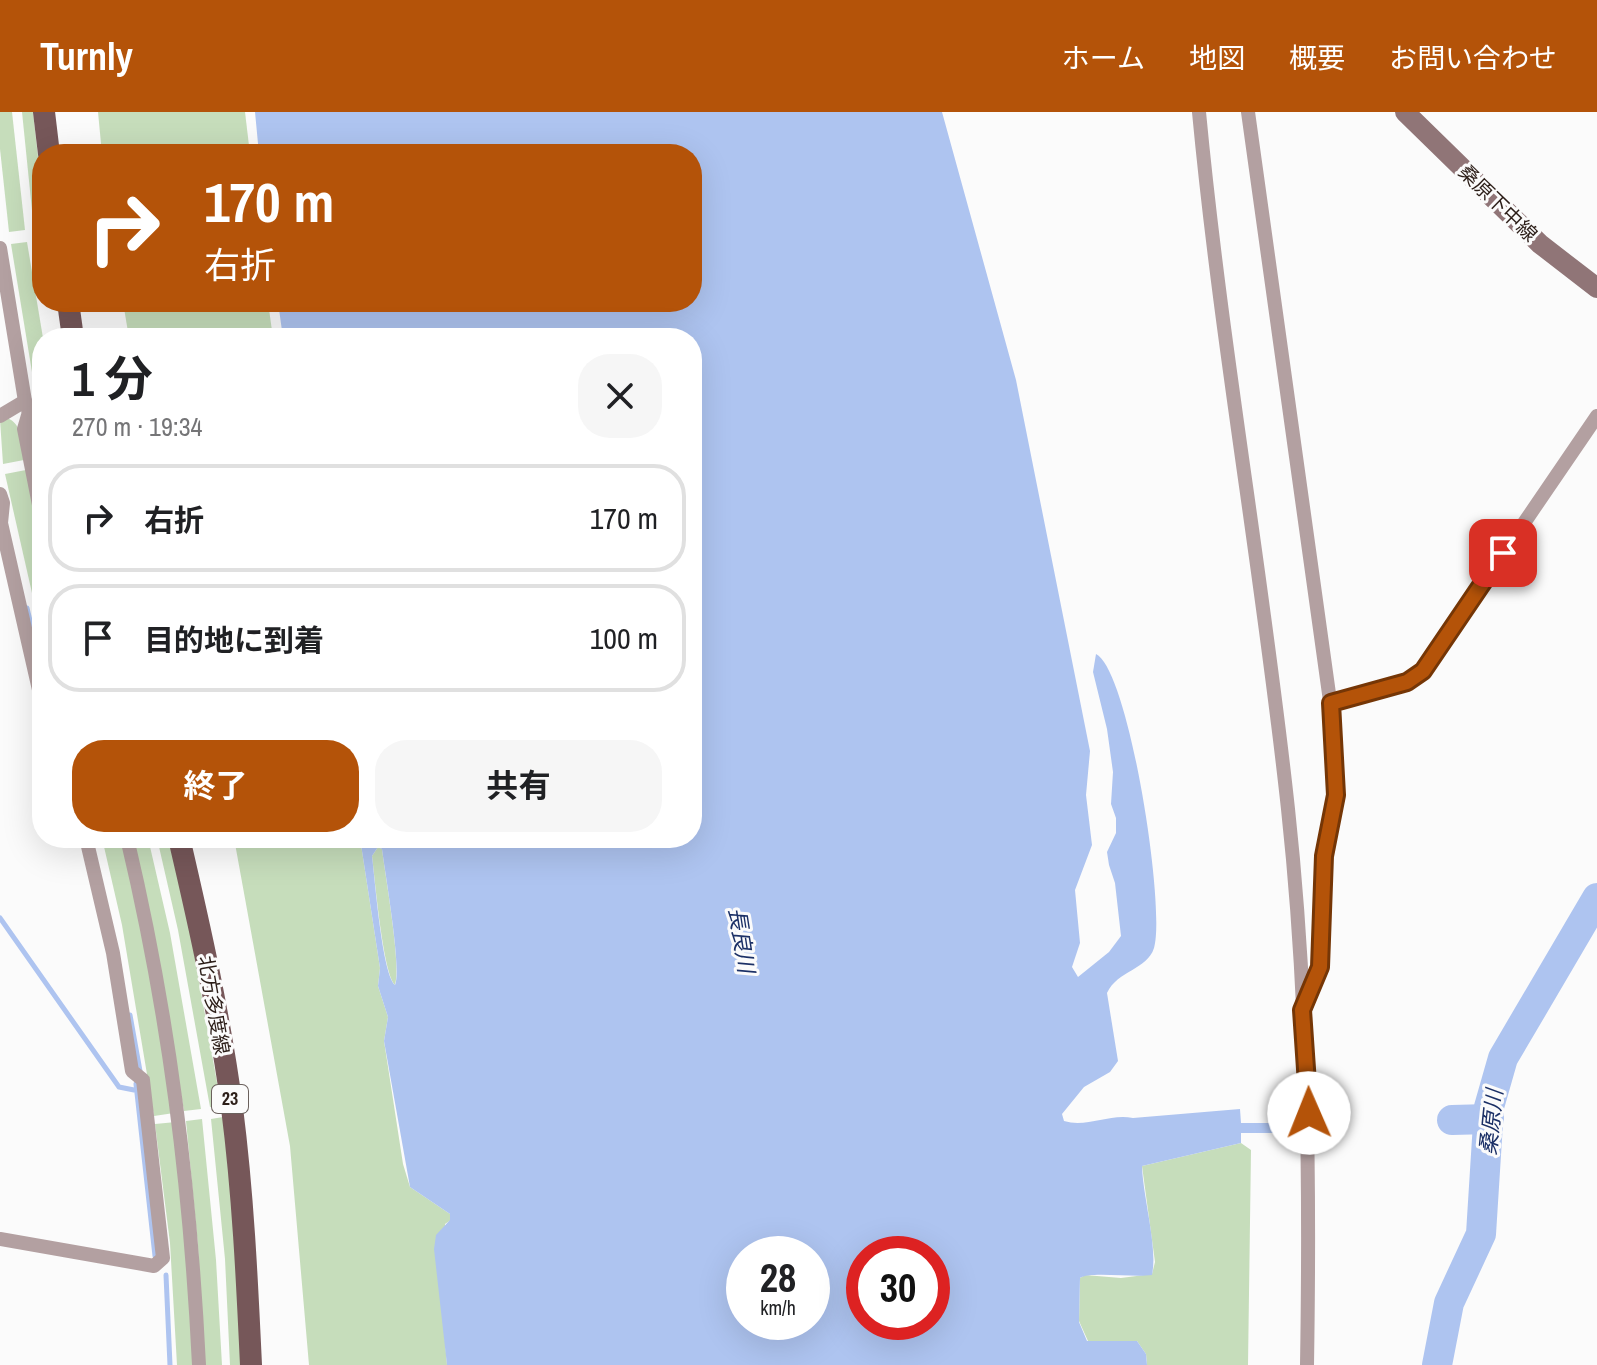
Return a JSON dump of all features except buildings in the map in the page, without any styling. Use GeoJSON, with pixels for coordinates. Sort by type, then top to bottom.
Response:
{"type":"FeatureCollection","features":[{"type":"Feature","properties":{"kind":"main road"},"geometry":{"type":"LineString","coordinates":[[44,112],[48,144]]}},
{"type":"Feature","properties":{"kind":"main road","name":"桑原下中線"},"geometry":{"type":"LineString","coordinates":[[1405,112],[1540,244],[1597,288]]}},
{"type":"Feature","properties":{"kind":"main road","name":"北方多度線"},"geometry":{"type":"LineString","coordinates":[[181,848],[206,954],[232,1108],[246,1240],[251,1365]]}},
{"type":"Feature","properties":{"kind":"street"},"geometry":{"type":"LineString","coordinates":[[1199,112],[1224,326],[1289,810],[1309,1084],[1307,1365]]}},
{"type":"Feature","properties":{"kind":"street"},"geometry":{"type":"LineString","coordinates":[[1248,112],[1331,703],[1336,795],[1324,856],[1320,967],[1302,1010]]}},
{"type":"Feature","properties":{"kind":"street"},"geometry":{"type":"LineString","coordinates":[[0,248],[5,310],[32,420]]}},
{"type":"Feature","properties":{"kind":"street"},"geometry":{"type":"LineString","coordinates":[[0,416],[27,406]]}},
{"type":"Feature","properties":{"kind":"street"},"geometry":{"type":"LineString","coordinates":[[27,406],[24,429],[32,469]]}},
{"type":"Feature","properties":{"kind":"street"},"geometry":{"type":"LineString","coordinates":[[1331,703],[1407,682],[1423,671],[1597,416]]}},
{"type":"Feature","properties":{"kind":"street"},"geometry":{"type":"LineString","coordinates":[[0,494],[3,503],[1,523],[32,659]]}},
{"type":"Feature","properties":{"kind":"street"},"geometry":{"type":"LineString","coordinates":[[0,1239],[154,1266],[163,1258],[143,1080],[132,1071],[113,953],[88,848]]}},
{"type":"Feature","properties":{"kind":"street"},"geometry":{"type":"LineString","coordinates":[[129,848],[146,919],[180,1116],[193,1246],[199,1365]]}},
{"type":"Feature","properties":{"kind":"green space"},"geometry":{"type":"Polygon","coordinates":[[[0,112],[12,112],[25,230],[9,232],[0,149],[0,112]]]}},
{"type":"Feature","properties":{"kind":"green space"},"geometry":{"type":"Polygon","coordinates":[[[22,112],[33,112],[37,144],[32,144],[32,210],[22,112]]]}},
{"type":"Feature","properties":{"kind":"green space"},"geometry":{"type":"Polygon","coordinates":[[[98,112],[245,112],[249,144],[101,144],[98,112]]]}},
{"type":"Feature","properties":{"kind":"green space"},"geometry":{"type":"Polygon","coordinates":[[[27,242],[32,272],[32,312],[39,312],[41,328],[32,328],[32,372],[11,244],[27,242]]]}},
{"type":"Feature","properties":{"kind":"green space"},"geometry":{"type":"Polygon","coordinates":[[[125,312],[269,312],[272,328],[127,328],[125,312]]]}},
{"type":"Feature","properties":{"kind":"green space"},"geometry":{"type":"Polygon","coordinates":[[[7,418],[19,430],[24,460],[3,464],[0,420],[7,418]]]}},
{"type":"Feature","properties":{"kind":"green space"},"geometry":{"type":"Polygon","coordinates":[[[26,470],[32,498],[32,593],[5,474],[26,470]]]}},
{"type":"Feature","properties":{"kind":"green space"},"geometry":{"type":"Polygon","coordinates":[[[104,848],[123,848],[141,921],[174,1113],[154,1116],[122,925],[104,848]]]}},
{"type":"Feature","properties":{"kind":"green space"},"geometry":{"type":"Polygon","coordinates":[[[134,848],[150,848],[170,933],[201,1109],[184,1111],[150,916],[134,848]]]}},
{"type":"Feature","properties":{"kind":"green space"},"geometry":{"type":"Polygon","coordinates":[[[159,848],[171,848],[189,924],[221,1105],[210,1107],[178,930],[159,848]]]}},
{"type":"Feature","properties":{"kind":"green space"},"geometry":{"type":"Polygon","coordinates":[[[236,848],[362,848],[380,968],[378,986],[388,1017],[384,1041],[403,1164],[410,1187],[450,1214],[451,1220],[445,1224],[443,1318],[447,1365],[309,1365],[290,1146],[236,848]]]}},
{"type":"Feature","properties":{"kind":"green space"},"geometry":{"type":"Polygon","coordinates":[[[377,848],[382,849],[396,961],[395,985],[383,945],[372,856],[377,848]]]}},
{"type":"Feature","properties":{"kind":"green space"},"geometry":{"type":"Polygon","coordinates":[[[223,1117],[237,1254],[243,1365],[230,1365],[225,1259],[211,1119],[223,1117]]]}},
{"type":"Feature","properties":{"kind":"green space"},"geometry":{"type":"Polygon","coordinates":[[[202,1119],[216,1260],[222,1365],[204,1365],[198,1246],[186,1121],[202,1119]]]}},
{"type":"Feature","properties":{"kind":"green space"},"geometry":{"type":"Polygon","coordinates":[[[176,1122],[194,1365],[177,1365],[170,1243],[155,1124],[176,1122]]]}},
{"type":"Feature","properties":{"kind":"green space"},"geometry":{"type":"Polygon","coordinates":[[[1241,1143],[1251,1150],[1248,1365],[1147,1365],[1146,1354],[1137,1341],[1088,1341],[1079,1321],[1080,1278],[1085,1275],[1121,1278],[1152,1274],[1155,1262],[1142,1166],[1241,1143]]]}},
{"type":"Feature","properties":{"kind":"water","name":"長良川"},"geometry":{"type":"Polygon","coordinates":[[[255,112],[942,112],[1016,380],[1090,751],[1086,795],[1092,845],[1075,890],[1080,943],[1072,967],[1078,977],[1109,952],[1121,936],[1115,883],[1107,852],[1116,833],[1116,818],[1111,804],[1113,772],[1107,729],[1093,672],[1096,654],[1108,670],[1121,701],[1150,842],[1155,887],[1154,948],[1145,961],[1118,979],[1107,993],[1118,1061],[1110,1072],[1084,1087],[1062,1114],[1064,1121],[1081,1123],[1116,1117],[1240,1109],[1241,1123],[1278,1123],[1276,1133],[1241,1133],[1241,1143],[1142,1166],[1153,1251],[1152,1275],[1093,1275],[1080,1278],[1079,1322],[1087,1341],[1137,1341],[1146,1354],[1147,1365],[447,1365],[434,1249],[436,1235],[450,1220],[450,1214],[410,1187],[384,1041],[388,1017],[378,986],[380,968],[362,848],[377,848],[372,856],[377,904],[386,963],[395,985],[397,976],[392,920],[380,848],[702,848],[702,328],[282,328],[279,312],[702,312],[702,144],[258,144],[255,112]]]}},
{"type":"Feature","properties":{"kind":"waterway"},"geometry":{"type":"LineString","coordinates":[[27,608],[32,629]]}},
{"type":"Feature","properties":{"kind":"waterway","name":"桑原川"},"geometry":{"type":"LineString","coordinates":[[1437,1365],[1449,1303],[1481,1234],[1489,1107],[1503,1058],[1597,898]]}},
{"type":"Feature","properties":{"kind":"waterway"},"geometry":{"type":"LineString","coordinates":[[0,918],[119,1087],[134,1090]]}},
{"type":"Feature","properties":{"kind":"waterway"},"geometry":{"type":"LineString","coordinates":[[130,1015],[140,1071]]}},
{"type":"Feature","properties":{"kind":"waterway"},"geometry":{"type":"LineString","coordinates":[[136,1084],[155,1256]]}},
{"type":"Feature","properties":{"kind":"waterway"},"geometry":{"type":"LineString","coordinates":[[1452,1120],[1489,1119]]}},
{"type":"Feature","properties":{"kind":"waterway"},"geometry":{"type":"LineString","coordinates":[[166,1275],[170,1365]]}},
{"type":"Feature","properties":{"kind":"route"},"geometry":{"type":"LineString","coordinates":[[1309,1113],[1302,1010],[1320,967],[1324,856],[1336,795],[1336,744],[1331,703],[1407,682],[1423,671],[1503,553]]}}]}
